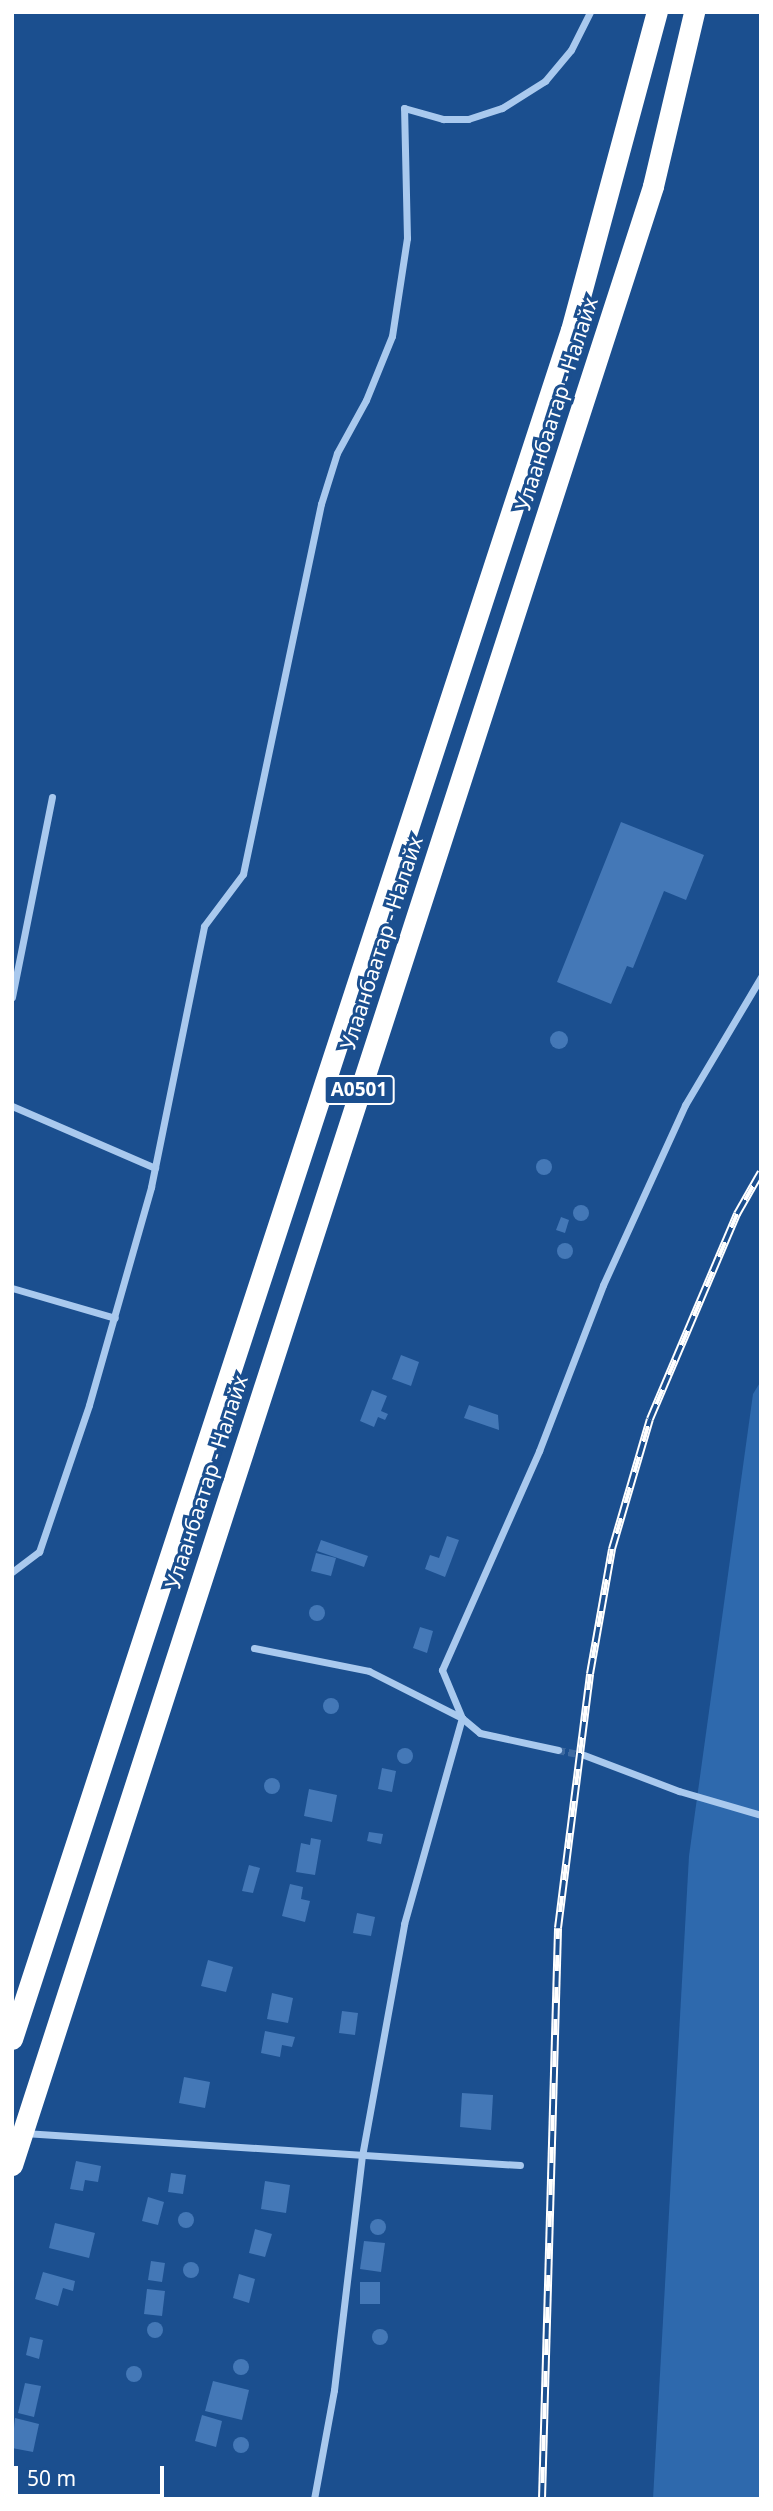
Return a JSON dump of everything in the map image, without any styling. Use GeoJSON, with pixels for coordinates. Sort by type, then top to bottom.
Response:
{"type":"FeatureCollection","features":[{"type":"Feature","properties":{"kind":"highway","name":"Улаанбаатар - Налайх"},"geometry":{"type":"LineString","coordinates":[[12,2039],[571,330],[657,12]]}},
{"type":"Feature","properties":{"kind":"highway","name":"Улаанбаатар - Налайх"},"geometry":{"type":"LineString","coordinates":[[12,2165],[653,186],[694,12]]}},
{"type":"Feature","properties":{"kind":"street"},"geometry":{"type":"LineString","coordinates":[[12,1573],[39,1552],[115,1318],[155,1168],[204,926],[243,874],[321,504],[337,453],[366,400],[392,335],[407,238],[404,108],[443,119],[468,119],[502,108],[545,81],[571,50],[590,12]]}},
{"type":"Feature","properties":{"kind":"street"},"geometry":{"type":"LineString","coordinates":[[12,997],[52,797]]}},
{"type":"Feature","properties":{"kind":"street"},"geometry":{"type":"LineString","coordinates":[[314,2499],[334,2390],[362,2155],[404,1924],[461,1718],[442,1670],[539,1451],[603,1285],[685,1105],[761,977]]}},
{"type":"Feature","properties":{"kind":"street"},"geometry":{"type":"LineString","coordinates":[[12,1106],[155,1168]]}},
{"type":"Feature","properties":{"kind":"street"},"geometry":{"type":"LineString","coordinates":[[12,1288],[115,1318]]}},
{"type":"Feature","properties":{"kind":"street"},"geometry":{"type":"LineString","coordinates":[[254,1648],[369,1671],[461,1718],[480,1733],[558,1750]]}},
{"type":"Feature","properties":{"kind":"street"},"geometry":{"type":"LineString","coordinates":[[584,1755],[678,1791],[761,1815]]}},
{"type":"Feature","properties":{"kind":"street"},"geometry":{"type":"LineString","coordinates":[[23,2133],[520,2165]]}},
{"type":"Feature","properties":{"kind":"shaded area"},"geometry":{"type":"Polygon","coordinates":[[[761,1381],[761,2499],[653,2499],[689,1856],[753,1394],[761,1381]]]}},
{"type":"Feature","properties":{"kind":"building"},"geometry":{"type":"Polygon","coordinates":[[[621,822],[704,855],[686,900],[664,891],[633,968],[627,966],[611,1004],[557,982],[621,822]]]}},
{"type":"Feature","properties":{"kind":"building"},"geometry":{"type":"Polygon","coordinates":[[[559,1031],[565,1034],[568,1040],[565,1046],[559,1049],[553,1046],[550,1040],[553,1034],[559,1031]]]}},
{"type":"Feature","properties":{"kind":"building"},"geometry":{"type":"Polygon","coordinates":[[[541,1159],[547,1159],[552,1167],[550,1173],[541,1175],[536,1170],[536,1164],[541,1159]]]}},
{"type":"Feature","properties":{"kind":"building"},"geometry":{"type":"Polygon","coordinates":[[[578,1205],[584,1205],[589,1213],[587,1219],[578,1221],[573,1216],[573,1210],[578,1205]]]}},
{"type":"Feature","properties":{"kind":"building"},"geometry":{"type":"Polygon","coordinates":[[[561,1217],[569,1220],[565,1233],[556,1230],[561,1217]]]}},
{"type":"Feature","properties":{"kind":"building"},"geometry":{"type":"Polygon","coordinates":[[[562,1243],[568,1243],[573,1251],[571,1257],[562,1259],[557,1254],[557,1248],[562,1243]]]}},
{"type":"Feature","properties":{"kind":"building"},"geometry":{"type":"Polygon","coordinates":[[[401,1355],[419,1362],[411,1386],[392,1379],[401,1355]]]}},
{"type":"Feature","properties":{"kind":"building"},"geometry":{"type":"Polygon","coordinates":[[[372,1390],[387,1396],[381,1411],[388,1414],[385,1420],[378,1417],[374,1427],[360,1421],[372,1390]]]}},
{"type":"Feature","properties":{"kind":"building"},"geometry":{"type":"Polygon","coordinates":[[[469,1405],[498,1415],[499,1430],[464,1418],[469,1405]]]}},
{"type":"Feature","properties":{"kind":"building"},"geometry":{"type":"Polygon","coordinates":[[[447,1536],[459,1540],[445,1577],[425,1569],[430,1555],[439,1558],[447,1536]]]}},
{"type":"Feature","properties":{"kind":"building"},"geometry":{"type":"Polygon","coordinates":[[[321,1540],[368,1556],[364,1567],[317,1551],[321,1540]]]}},
{"type":"Feature","properties":{"kind":"building"},"geometry":{"type":"Polygon","coordinates":[[[316,1553],[336,1558],[331,1576],[311,1571],[316,1553]]]}},
{"type":"Feature","properties":{"kind":"building"},"geometry":{"type":"Polygon","coordinates":[[[317,1605],[323,1607],[323,1619],[317,1621],[311,1619],[309,1613],[311,1607],[317,1605]]]}},
{"type":"Feature","properties":{"kind":"building"},"geometry":{"type":"Polygon","coordinates":[[[420,1627],[433,1631],[427,1653],[413,1648],[420,1627]]]}},
{"type":"Feature","properties":{"kind":"building"},"geometry":{"type":"Polygon","coordinates":[[[331,1698],[339,1706],[331,1714],[323,1706],[331,1698]]]}},
{"type":"Feature","properties":{"kind":"building"},"geometry":{"type":"Polygon","coordinates":[[[402,1748],[408,1748],[413,1756],[411,1762],[402,1764],[397,1759],[397,1753],[402,1748]]]}},
{"type":"Feature","properties":{"kind":"building"},"geometry":{"type":"Polygon","coordinates":[[[382,1768],[396,1771],[392,1792],[378,1789],[382,1768]]]}},
{"type":"Feature","properties":{"kind":"building"},"geometry":{"type":"Polygon","coordinates":[[[272,1778],[280,1786],[272,1794],[264,1786],[272,1778]]]}},
{"type":"Feature","properties":{"kind":"building"},"geometry":{"type":"Polygon","coordinates":[[[309,1789],[337,1795],[332,1822],[304,1816],[309,1789]]]}},
{"type":"Feature","properties":{"kind":"building"},"geometry":{"type":"Polygon","coordinates":[[[369,1832],[383,1834],[381,1844],[367,1841],[369,1832]]]}},
{"type":"Feature","properties":{"kind":"building"},"geometry":{"type":"Polygon","coordinates":[[[311,1838],[321,1840],[315,1875],[296,1872],[301,1843],[310,1845],[311,1838]]]}},
{"type":"Feature","properties":{"kind":"building"},"geometry":{"type":"Polygon","coordinates":[[[249,1865],[260,1868],[253,1893],[242,1891],[249,1865]]]}},
{"type":"Feature","properties":{"kind":"building"},"geometry":{"type":"Polygon","coordinates":[[[290,1884],[303,1887],[301,1899],[310,1901],[305,1922],[282,1916],[290,1884]]]}},
{"type":"Feature","properties":{"kind":"building"},"geometry":{"type":"Polygon","coordinates":[[[357,1913],[375,1917],[371,1936],[353,1933],[357,1913]]]}},
{"type":"Feature","properties":{"kind":"building"},"geometry":{"type":"Polygon","coordinates":[[[208,1960],[233,1967],[226,1992],[201,1986],[208,1960]]]}},
{"type":"Feature","properties":{"kind":"building"},"geometry":{"type":"Polygon","coordinates":[[[272,1993],[293,1998],[288,2023],[267,2019],[272,1993]]]}},
{"type":"Feature","properties":{"kind":"building"},"geometry":{"type":"Polygon","coordinates":[[[342,2011],[358,2013],[355,2035],[339,2033],[342,2011]]]}},
{"type":"Feature","properties":{"kind":"building"},"geometry":{"type":"Polygon","coordinates":[[[265,2031],[295,2037],[292,2047],[282,2045],[280,2057],[261,2053],[265,2031]]]}},
{"type":"Feature","properties":{"kind":"building"},"geometry":{"type":"Polygon","coordinates":[[[184,2077],[210,2082],[205,2108],[179,2103],[184,2077]]]}},
{"type":"Feature","properties":{"kind":"building"},"geometry":{"type":"Polygon","coordinates":[[[462,2093],[493,2095],[491,2130],[460,2127],[462,2093]]]}},
{"type":"Feature","properties":{"kind":"building"},"geometry":{"type":"Polygon","coordinates":[[[76,2161],[101,2166],[98,2182],[85,2180],[83,2191],[70,2189],[76,2161]]]}},
{"type":"Feature","properties":{"kind":"building"},"geometry":{"type":"Polygon","coordinates":[[[171,2173],[186,2175],[183,2194],[168,2192],[171,2173]]]}},
{"type":"Feature","properties":{"kind":"building"},"geometry":{"type":"Polygon","coordinates":[[[265,2181],[290,2185],[286,2213],[261,2209],[265,2181]]]}},
{"type":"Feature","properties":{"kind":"building"},"geometry":{"type":"Polygon","coordinates":[[[148,2197],[164,2202],[158,2225],[142,2221],[148,2197]]]}},
{"type":"Feature","properties":{"kind":"building"},"geometry":{"type":"Polygon","coordinates":[[[183,2212],[189,2212],[194,2220],[192,2226],[183,2228],[178,2223],[178,2217],[183,2212]]]}},
{"type":"Feature","properties":{"kind":"building"},"geometry":{"type":"Polygon","coordinates":[[[375,2219],[381,2219],[386,2227],[384,2233],[375,2235],[370,2230],[370,2224],[375,2219]]]}},
{"type":"Feature","properties":{"kind":"building"},"geometry":{"type":"Polygon","coordinates":[[[55,2223],[95,2233],[89,2258],[49,2248],[55,2223]]]}},
{"type":"Feature","properties":{"kind":"building"},"geometry":{"type":"Polygon","coordinates":[[[255,2229],[272,2234],[265,2257],[249,2253],[255,2229]]]}},
{"type":"Feature","properties":{"kind":"building"},"geometry":{"type":"Polygon","coordinates":[[[364,2241],[385,2243],[381,2272],[360,2269],[364,2241]]]}},
{"type":"Feature","properties":{"kind":"building"},"geometry":{"type":"Polygon","coordinates":[[[151,2261],[165,2263],[162,2282],[148,2280],[151,2261]]]}},
{"type":"Feature","properties":{"kind":"building"},"geometry":{"type":"Polygon","coordinates":[[[188,2262],[194,2262],[199,2270],[197,2276],[188,2278],[183,2273],[183,2267],[188,2262]]]}},
{"type":"Feature","properties":{"kind":"building"},"geometry":{"type":"Polygon","coordinates":[[[43,2272],[75,2281],[73,2291],[63,2288],[58,2306],[35,2299],[43,2272]]]}},
{"type":"Feature","properties":{"kind":"building"},"geometry":{"type":"Polygon","coordinates":[[[239,2274],[255,2279],[249,2303],[233,2298],[239,2274]]]}},
{"type":"Feature","properties":{"kind":"building"},"geometry":{"type":"Polygon","coordinates":[[[360,2282],[380,2282],[380,2304],[360,2304],[360,2282]]]}},
{"type":"Feature","properties":{"kind":"building"},"geometry":{"type":"Polygon","coordinates":[[[147,2289],[165,2291],[162,2316],[144,2314],[147,2289]]]}},
{"type":"Feature","properties":{"kind":"building"},"geometry":{"type":"Polygon","coordinates":[[[152,2322],[158,2322],[163,2330],[161,2336],[152,2338],[147,2333],[147,2327],[152,2322]]]}},
{"type":"Feature","properties":{"kind":"building"},"geometry":{"type":"Polygon","coordinates":[[[377,2329],[383,2329],[388,2337],[386,2343],[377,2345],[372,2340],[372,2334],[377,2329]]]}},
{"type":"Feature","properties":{"kind":"building"},"geometry":{"type":"Polygon","coordinates":[[[30,2337],[43,2340],[39,2359],[26,2355],[30,2337]]]}},
{"type":"Feature","properties":{"kind":"building"},"geometry":{"type":"Polygon","coordinates":[[[238,2359],[244,2359],[249,2367],[247,2373],[238,2375],[233,2370],[233,2364],[238,2359]]]}},
{"type":"Feature","properties":{"kind":"building"},"geometry":{"type":"Polygon","coordinates":[[[131,2366],[137,2366],[142,2374],[140,2380],[131,2382],[126,2377],[126,2371],[131,2366]]]}},
{"type":"Feature","properties":{"kind":"building"},"geometry":{"type":"Polygon","coordinates":[[[213,2381],[249,2390],[242,2420],[205,2411],[213,2381]]]}},
{"type":"Feature","properties":{"kind":"building"},"geometry":{"type":"Polygon","coordinates":[[[25,2383],[41,2386],[34,2417],[18,2413],[25,2383]]]}},
{"type":"Feature","properties":{"kind":"building"},"geometry":{"type":"Polygon","coordinates":[[[202,2415],[222,2421],[216,2447],[195,2441],[202,2415]]]}},
{"type":"Feature","properties":{"kind":"building"},"geometry":{"type":"Polygon","coordinates":[[[15,2418],[39,2424],[33,2452],[12,2448],[15,2418]]]}},
{"type":"Feature","properties":{"kind":"building"},"geometry":{"type":"Polygon","coordinates":[[[238,2437],[244,2437],[249,2445],[247,2451],[238,2453],[233,2448],[233,2442],[238,2437]]]}},
{"type":"Feature","properties":{"kind":"tunnel"},"geometry":{"type":"LineString","coordinates":[[558,1750],[584,1755]]}},
{"type":"Feature","properties":{"kind":"railway"},"geometry":{"type":"LineString","coordinates":[[542,2499],[558,1928],[590,1674],[612,1549],[650,1419],[737,1214],[761,1172]]}}]}
